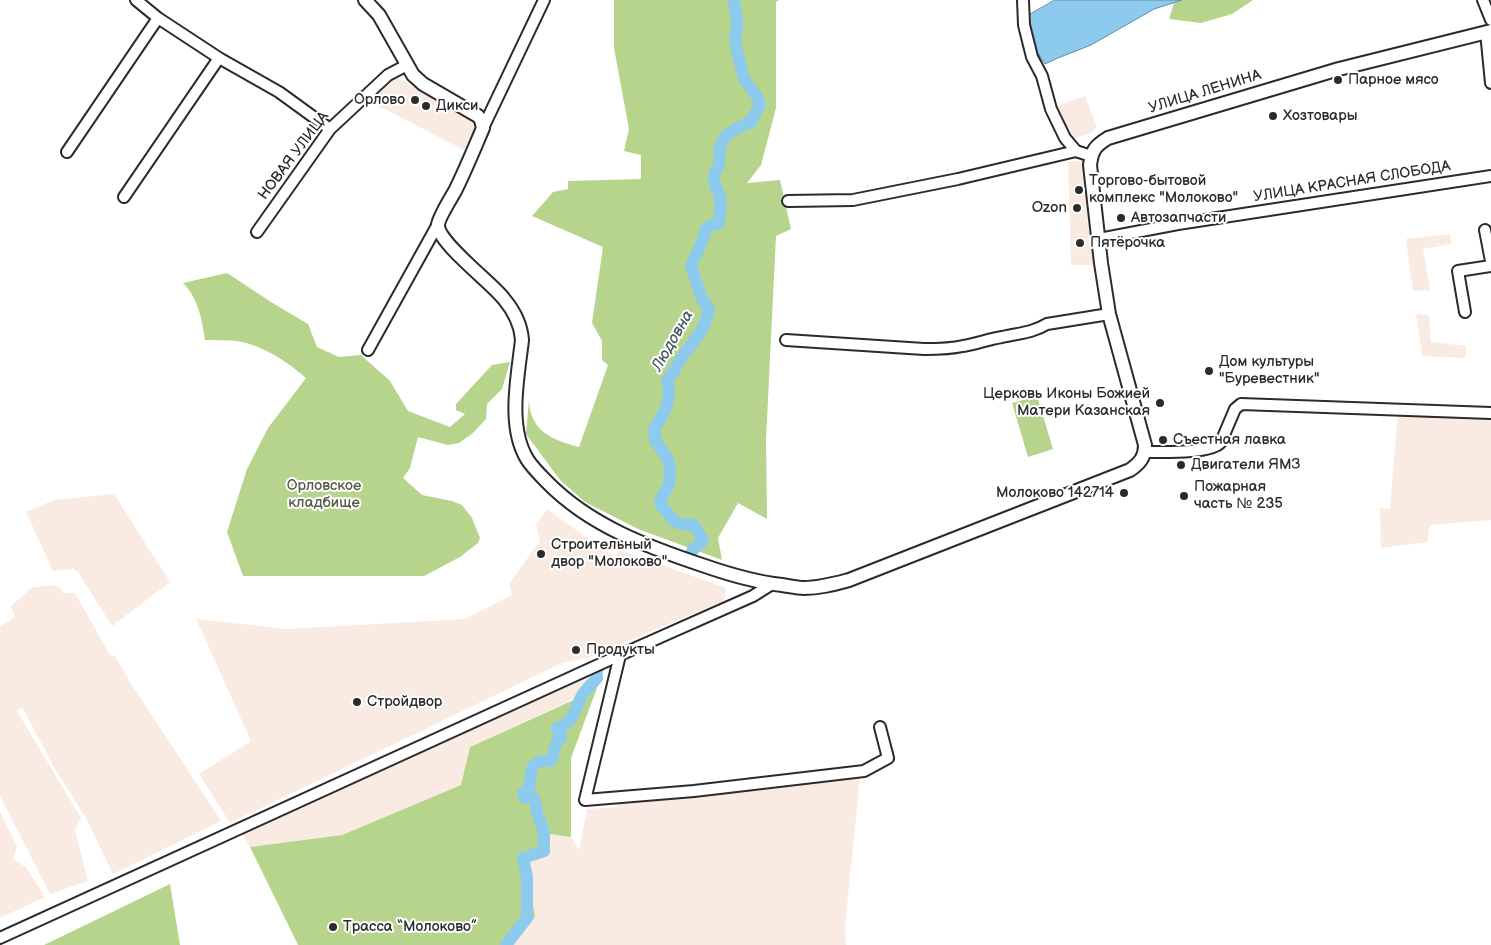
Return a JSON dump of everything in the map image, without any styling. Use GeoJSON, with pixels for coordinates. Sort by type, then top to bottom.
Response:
{"type":"FeatureCollection","features":[{"type":"Feature","properties":{"kind":"main road"},"geometry":{"type":"LineString","coordinates":[[365,0],[379,15],[413,75],[423,84],[478,116],[481,120],[483,128],[456,190],[438,224],[443,238],[455,252],[504,298],[521,329],[522,340],[515,413],[519,438],[527,458],[542,477],[572,505],[608,527],[660,551],[751,581],[803,588],[849,580],[1130,470],[1142,459],[1145,452],[1142,431],[1109,314],[1090,166],[1091,156]]}},
{"type":"Feature","properties":{"kind":"main road","name":"УЛИЦА ЛЕНИНА"},"geometry":{"type":"LineString","coordinates":[[1091,156],[1097,145],[1108,138],[1339,69],[1488,31]]}},
{"type":"Feature","properties":{"kind":"street"},"geometry":{"type":"LineString","coordinates":[[136,0],[158,18],[219,58],[279,92],[330,128]]}},
{"type":"Feature","properties":{"kind":"street"},"geometry":{"type":"LineString","coordinates":[[483,128],[544,0]]}},
{"type":"Feature","properties":{"kind":"street"},"geometry":{"type":"LineString","coordinates":[[1023,0],[1024,25],[1032,57],[1042,76],[1050,109],[1064,138],[1076,151],[1091,156]]}},
{"type":"Feature","properties":{"kind":"street"},"geometry":{"type":"LineString","coordinates":[[1483,0],[1491,20]]}},
{"type":"Feature","properties":{"kind":"street"},"geometry":{"type":"LineString","coordinates":[[67,152],[158,18]]}},
{"type":"Feature","properties":{"kind":"street"},"geometry":{"type":"LineString","coordinates":[[1488,31],[1491,82]]}},
{"type":"Feature","properties":{"kind":"street"},"geometry":{"type":"LineString","coordinates":[[124,197],[219,58]]}},
{"type":"Feature","properties":{"kind":"street","name":"НОВАЯ УЛИЦА"},"geometry":{"type":"LineString","coordinates":[[257,232],[330,128],[388,75],[407,65]]}},
{"type":"Feature","properties":{"kind":"street"},"geometry":{"type":"LineString","coordinates":[[788,201],[853,200],[958,179],[1076,151]]}},
{"type":"Feature","properties":{"kind":"street","name":"УЛИЦА КРАСНАЯ СЛОБОДА"},"geometry":{"type":"LineString","coordinates":[[1099,239],[1178,224],[1491,176]]}},
{"type":"Feature","properties":{"kind":"street"},"geometry":{"type":"LineString","coordinates":[[368,350],[438,224]]}},
{"type":"Feature","properties":{"kind":"street"},"geometry":{"type":"LineString","coordinates":[[1485,230],[1491,261]]}},
{"type":"Feature","properties":{"kind":"street"},"geometry":{"type":"LineString","coordinates":[[1465,312],[1458,271],[1491,266]]}},
{"type":"Feature","properties":{"kind":"street"},"geometry":{"type":"LineString","coordinates":[[786,340],[944,349],[962,347],[1004,336],[1023,334],[1040,329],[1047,324],[1109,314]]}},
{"type":"Feature","properties":{"kind":"street"},"geometry":{"type":"LineString","coordinates":[[1145,452],[1202,450],[1218,446],[1222,442],[1235,408],[1241,404],[1491,413]]}},
{"type":"Feature","properties":{"kind":"street"},"geometry":{"type":"LineString","coordinates":[[0,938],[620,654],[753,596],[772,584]]}},
{"type":"Feature","properties":{"kind":"street"},"geometry":{"type":"LineString","coordinates":[[620,654],[585,800],[864,771],[888,758],[880,727]]}},
{"type":"Feature","properties":{"kind":"shaded area"},"geometry":{"type":"Polygon","coordinates":[[[395,76],[479,124],[466,151],[369,101],[395,76]]]}},
{"type":"Feature","properties":{"kind":"shaded area"},"geometry":{"type":"Polygon","coordinates":[[[1085,96],[1097,127],[1091,133],[1071,140],[1063,127],[1056,106],[1085,96]]]}},
{"type":"Feature","properties":{"kind":"shaded area"},"geometry":{"type":"Polygon","coordinates":[[[1085,160],[1098,265],[1071,265],[1068,162],[1085,160]]]}},
{"type":"Feature","properties":{"kind":"shaded area"},"geometry":{"type":"Polygon","coordinates":[[[1450,234],[1452,244],[1423,249],[1430,290],[1413,291],[1406,239],[1450,234]]]}},
{"type":"Feature","properties":{"kind":"shaded area"},"geometry":{"type":"Polygon","coordinates":[[[1416,314],[1429,315],[1431,342],[1466,346],[1465,358],[1422,356],[1416,314]]]}},
{"type":"Feature","properties":{"kind":"shaded area"},"geometry":{"type":"Polygon","coordinates":[[[1398,411],[1491,416],[1491,520],[1430,525],[1427,542],[1381,548],[1380,508],[1390,509],[1398,411]]]}},
{"type":"Feature","properties":{"kind":"shaded area"},"geometry":{"type":"Polygon","coordinates":[[[114,494],[170,582],[112,626],[78,572],[73,569],[53,571],[26,512],[54,500],[114,494]]]}},
{"type":"Feature","properties":{"kind":"shaded area","name":"Стройдвор"},"geometry":{"type":"Polygon","coordinates":[[[547,509],[614,557],[620,550],[726,588],[724,601],[587,658],[562,663],[230,823],[199,774],[251,741],[196,619],[287,629],[465,619],[512,595],[509,584],[540,541],[536,525],[547,509]]]}},
{"type":"Feature","properties":{"kind":"shaded area"},"geometry":{"type":"Polygon","coordinates":[[[53,585],[60,588],[63,593],[75,593],[110,655],[115,656],[221,821],[113,874],[86,818],[55,769],[22,707],[17,711],[81,818],[75,830],[88,881],[50,894],[0,796],[0,627],[15,617],[11,606],[31,588],[53,585]]]}},
{"type":"Feature","properties":{"kind":"shaded area"},"geometry":{"type":"Polygon","coordinates":[[[592,674],[594,679],[578,697],[470,747],[461,785],[342,835],[250,847],[243,835],[592,674]]]}},
{"type":"Feature","properties":{"kind":"shaded area"},"geometry":{"type":"Polygon","coordinates":[[[860,779],[845,926],[846,945],[511,945],[535,917],[526,859],[550,834],[571,837],[579,850],[587,809],[617,807],[617,801],[860,779]]]}},
{"type":"Feature","properties":{"kind":"shaded area"},"geometry":{"type":"Polygon","coordinates":[[[0,811],[17,847],[13,859],[26,867],[45,897],[0,918],[0,811]]]}},
{"type":"Feature","properties":{"kind":"green space"},"geometry":{"type":"Polygon","coordinates":[[[614,0],[779,0],[776,2],[776,108],[761,165],[747,183],[780,180],[791,229],[776,236],[766,440],[767,519],[738,503],[718,538],[722,560],[638,529],[585,502],[560,480],[526,434],[529,400],[530,411],[538,427],[560,441],[579,447],[608,365],[602,360],[602,341],[592,323],[603,247],[532,216],[553,192],[568,189],[568,181],[641,179],[641,155],[624,151],[629,129],[614,48],[614,0]]]}},
{"type":"Feature","properties":{"kind":"green space"},"geometry":{"type":"Polygon","coordinates":[[[1182,0],[1253,0],[1232,14],[1201,23],[1169,19],[1174,3],[1182,0]]]}},
{"type":"Feature","properties":{"kind":"green space","name":"Орловское кладбище"},"geometry":{"type":"Polygon","coordinates":[[[227,273],[308,324],[317,347],[339,357],[361,355],[390,381],[408,411],[450,427],[465,414],[456,410],[456,404],[492,365],[510,362],[502,389],[487,404],[486,419],[473,433],[459,443],[448,445],[418,437],[410,468],[403,478],[422,495],[462,505],[472,518],[480,538],[478,543],[460,557],[424,576],[243,576],[227,532],[247,469],[268,428],[306,378],[290,365],[256,346],[237,341],[205,340],[196,302],[183,283],[227,273]]]}},
{"type":"Feature","properties":{"kind":"green space"},"geometry":{"type":"Polygon","coordinates":[[[1037,396],[1053,449],[1028,457],[1012,403],[1037,396]]]}},
{"type":"Feature","properties":{"kind":"green space"},"geometry":{"type":"Polygon","coordinates":[[[604,669],[571,758],[571,837],[550,834],[548,854],[526,859],[535,917],[511,945],[298,945],[250,847],[342,835],[461,785],[470,747],[578,698],[604,669]]]}},
{"type":"Feature","properties":{"kind":"green space"},"geometry":{"type":"Polygon","coordinates":[[[170,884],[180,945],[44,945],[170,884]]]}},
{"type":"Feature","properties":{"kind":"water"},"geometry":{"type":"Polygon","coordinates":[[[1055,0],[1182,0],[1154,9],[1091,45],[1045,64],[1032,41],[1029,29],[1029,15],[1055,0]]]}},
{"type":"Feature","properties":{"kind":"waterway","name":"Людовна"},"geometry":{"type":"LineString","coordinates":[[692,551],[703,540],[694,525],[680,524],[674,521],[661,505],[660,501],[669,484],[670,471],[668,459],[655,440],[654,429],[668,403],[667,381],[706,322],[709,309],[702,299],[691,266],[704,237],[705,230],[710,226],[718,224],[719,221],[720,197],[714,175],[719,164],[720,148],[728,134],[751,122],[760,104],[744,79],[735,36],[737,20],[734,0]]}},
{"type":"Feature","properties":{"kind":"waterway","name":"Людовна"},"geometry":{"type":"LineString","coordinates":[[506,945],[527,918],[527,877],[523,858],[544,851],[544,835],[536,804],[533,797],[525,798],[523,793],[530,786],[530,775],[533,767],[539,762],[551,761],[555,745],[561,737],[557,728],[563,726],[571,719],[583,694],[597,678],[596,670]]}},
{"type":"Feature","properties":{"kind":"place","name":"Парное мясо"},"geometry":{"type":"Point","coordinates":[1338,80]}},
{"type":"Feature","properties":{"kind":"place","name":"Орлово"},"geometry":{"type":"Point","coordinates":[415,100]}},
{"type":"Feature","properties":{"kind":"place","name":"Дикси"},"geometry":{"type":"Point","coordinates":[426,106]}},
{"type":"Feature","properties":{"kind":"place","name":"Хозтовары"},"geometry":{"type":"Point","coordinates":[1273,116]}},
{"type":"Feature","properties":{"kind":"place","name":"Торгово-бытовой комплекс \"Молоково\""},"geometry":{"type":"Point","coordinates":[1079,190]}},
{"type":"Feature","properties":{"kind":"place","name":"Ozon"},"geometry":{"type":"Point","coordinates":[1077,208]}},
{"type":"Feature","properties":{"kind":"place","name":"Автозапчасти"},"geometry":{"type":"Point","coordinates":[1121,218]}},
{"type":"Feature","properties":{"kind":"place","name":"Пятёрочка"},"geometry":{"type":"Point","coordinates":[1080,243]}},
{"type":"Feature","properties":{"kind":"place","name":"Дом культуры \"Буревестник\""},"geometry":{"type":"Point","coordinates":[1209,371]}},
{"type":"Feature","properties":{"kind":"place","name":"Церковь Иконы Божией Матери Казанская"},"geometry":{"type":"Point","coordinates":[1160,403]}},
{"type":"Feature","properties":{"kind":"place","name":"Съестная лавка"},"geometry":{"type":"Point","coordinates":[1163,440]}},
{"type":"Feature","properties":{"kind":"place","name":"Двигатели ЯМЗ"},"geometry":{"type":"Point","coordinates":[1181,465]}},
{"type":"Feature","properties":{"kind":"place","name":"Молоково 142714"},"geometry":{"type":"Point","coordinates":[1124,493]}},
{"type":"Feature","properties":{"kind":"place","name":"Пожарная часть № 235"},"geometry":{"type":"Point","coordinates":[1184,496]}},
{"type":"Feature","properties":{"kind":"place","name":"Строительный двор \"Молоково\""},"geometry":{"type":"Point","coordinates":[541,554]}},
{"type":"Feature","properties":{"kind":"place","name":"Продукты"},"geometry":{"type":"Point","coordinates":[576,650]}},
{"type":"Feature","properties":{"kind":"place","name":"Стройдвор"},"geometry":{"type":"Point","coordinates":[357,702]}},
{"type":"Feature","properties":{"kind":"place","name":"Трасса “Молоково”"},"geometry":{"type":"Point","coordinates":[333,927]}}]}
